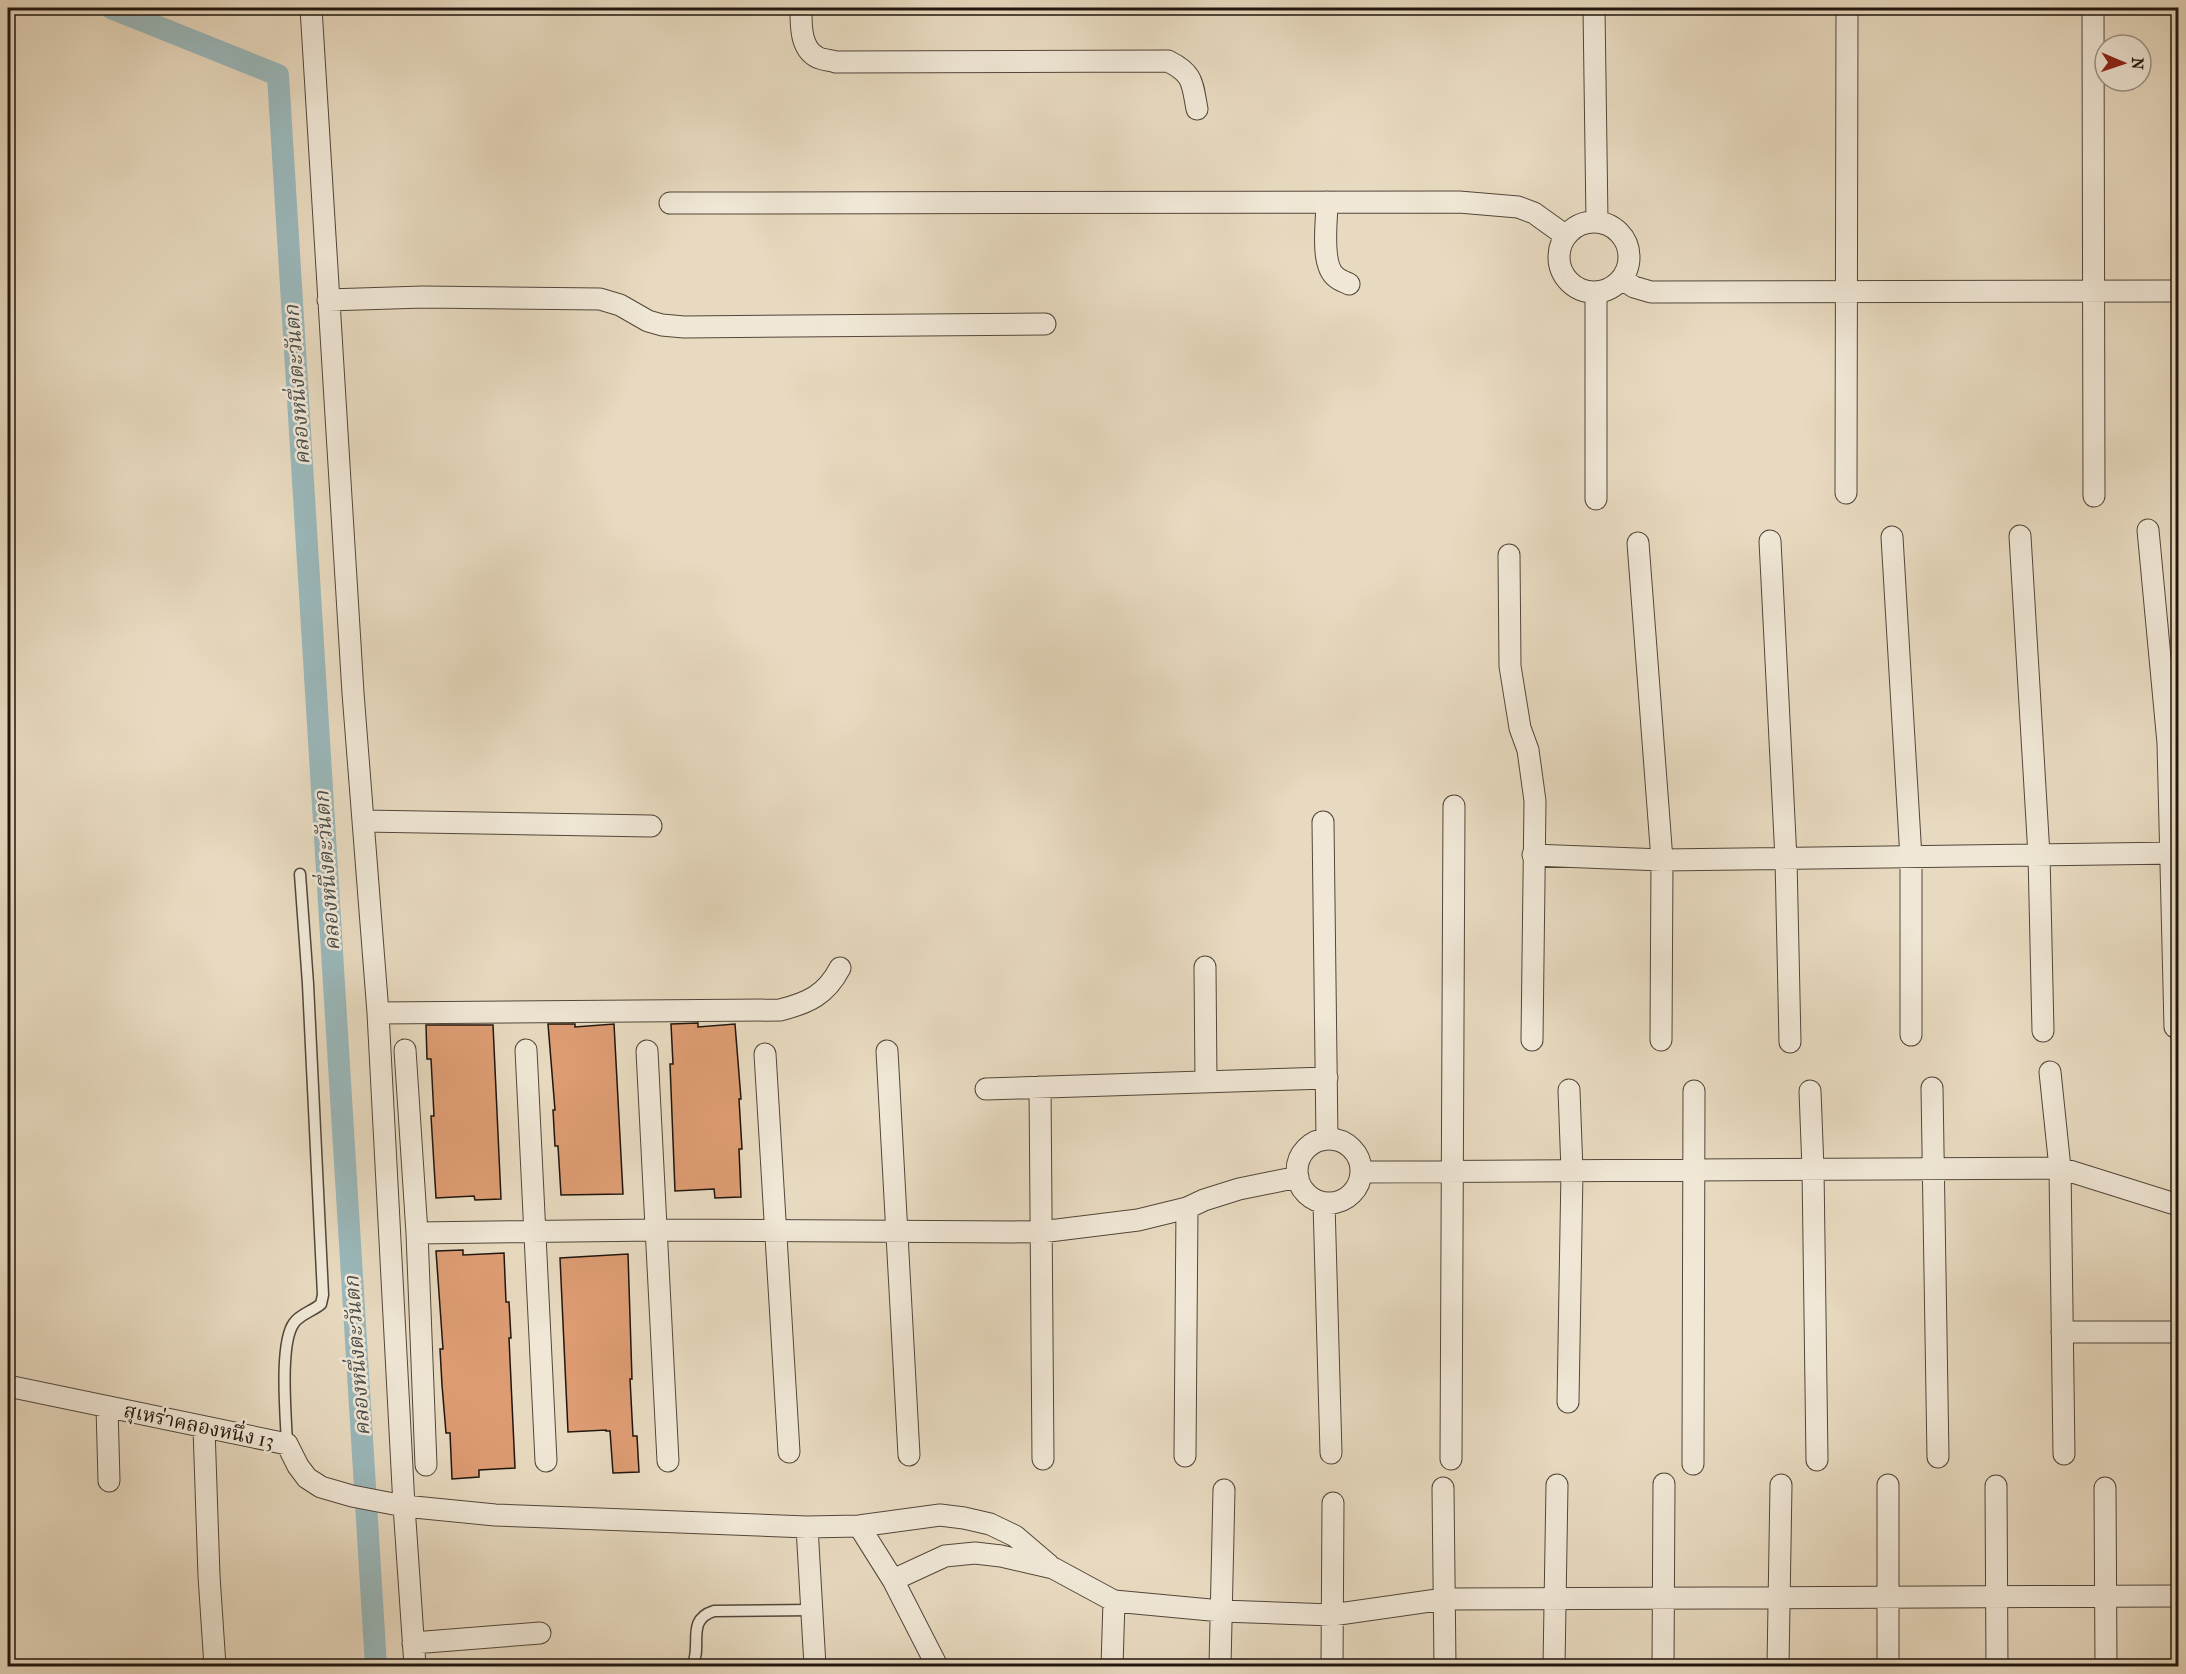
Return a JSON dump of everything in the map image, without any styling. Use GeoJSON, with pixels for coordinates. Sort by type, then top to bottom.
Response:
{"type":"FeatureCollection","features":[{"type":"Feature","properties":{"kind":"street"},"geometry":{"type":"LineString","coordinates":[[311,8],[353,693],[378,1013],[399,1505],[415,1666]]}},
{"type":"Feature","properties":{"kind":"street"},"geometry":{"type":"LineString","coordinates":[[801,8],[806,47],[817,57],[836,62],[1168,61],[1182,68],[1190,78],[1197,109]]}},
{"type":"Feature","properties":{"kind":"street"},"geometry":{"type":"LineString","coordinates":[[1594,8],[1597,221]]}},
{"type":"Feature","properties":{"kind":"street"},"geometry":{"type":"LineString","coordinates":[[1846,493],[1847,8]]}},
{"type":"Feature","properties":{"kind":"street"},"geometry":{"type":"LineString","coordinates":[[2093,8],[2094,496]]}},
{"type":"Feature","properties":{"kind":"street"},"geometry":{"type":"LineString","coordinates":[[1327,202],[1326,255],[1336,278],[1348,284]]}},
{"type":"Feature","properties":{"kind":"street"},"geometry":{"type":"LineString","coordinates":[[670,203],[1459,202],[1518,207],[1534,213],[1566,236]]}},
{"type":"Feature","properties":{"kind":"street"},"geometry":{"type":"LineString","coordinates":[[1597,221],[1614,228],[1626,242],[1629,261],[1622,279],[1610,288],[1596,292],[1580,290],[1568,280],[1560,267],[1559,251],[1566,236],[1579,225],[1597,221]]}},
{"type":"Feature","properties":{"kind":"street"},"geometry":{"type":"LineString","coordinates":[[1622,279],[1634,287],[1651,292],[2178,291]]}},
{"type":"Feature","properties":{"kind":"street"},"geometry":{"type":"LineString","coordinates":[[1596,292],[1596,499]]}},
{"type":"Feature","properties":{"kind":"street"},"geometry":{"type":"LineString","coordinates":[[328,300],[423,297],[600,299],[620,305],[641,319],[684,327],[1045,324]]}},
{"type":"Feature","properties":{"kind":"street"},"geometry":{"type":"LineString","coordinates":[[2148,530],[2173,743],[2175,1027]]}},
{"type":"Feature","properties":{"kind":"street"},"geometry":{"type":"LineString","coordinates":[[2020,536],[2039,855],[2043,1031]]}},
{"type":"Feature","properties":{"kind":"street"},"geometry":{"type":"LineString","coordinates":[[1892,537],[1911,858],[1911,1035]]}},
{"type":"Feature","properties":{"kind":"street"},"geometry":{"type":"LineString","coordinates":[[1770,541],[1786,859],[1790,1042]]}},
{"type":"Feature","properties":{"kind":"street"},"geometry":{"type":"LineString","coordinates":[[1638,543],[1662,860],[1660,1040]]}},
{"type":"Feature","properties":{"kind":"street"},"geometry":{"type":"LineString","coordinates":[[1509,555],[1510,666],[1520,728],[1528,750],[1533,775],[1532,1040]]}},
{"type":"Feature","properties":{"kind":"street"},"geometry":{"type":"LineString","coordinates":[[1451,1459],[1454,806]]}},
{"type":"Feature","properties":{"kind":"street"},"geometry":{"type":"LineString","coordinates":[[363,821],[651,826]]}},
{"type":"Feature","properties":{"kind":"street"},"geometry":{"type":"LineString","coordinates":[[1323,822],[1326,1139]]}},
{"type":"Feature","properties":{"kind":"street"},"geometry":{"type":"LineString","coordinates":[[1533,855],[1662,860],[2175,854]]}},
{"type":"Feature","properties":{"kind":"street"},"geometry":{"type":"LineString","coordinates":[[1205,967],[1206,1082]]}},
{"type":"Feature","properties":{"kind":"street"},"geometry":{"type":"LineString","coordinates":[[378,1013],[780,1010],[800,1005],[819,995],[833,982],[840,968]]}},
{"type":"Feature","properties":{"kind":"street"},"geometry":{"type":"LineString","coordinates":[[405,1050],[417,1233],[426,1465]]}},
{"type":"Feature","properties":{"kind":"street"},"geometry":{"type":"LineString","coordinates":[[526,1050],[546,1461]]}},
{"type":"Feature","properties":{"kind":"street"},"geometry":{"type":"LineString","coordinates":[[647,1051],[668,1461]]}},
{"type":"Feature","properties":{"kind":"street"},"geometry":{"type":"LineString","coordinates":[[887,1051],[909,1455]]}},
{"type":"Feature","properties":{"kind":"street"},"geometry":{"type":"LineString","coordinates":[[765,1054],[789,1452]]}},
{"type":"Feature","properties":{"kind":"street"},"geometry":{"type":"LineString","coordinates":[[2050,1072],[2060,1168],[2064,1454]]}},
{"type":"Feature","properties":{"kind":"street"},"geometry":{"type":"LineString","coordinates":[[986,1089],[1327,1078]]}},
{"type":"Feature","properties":{"kind":"street"},"geometry":{"type":"LineString","coordinates":[[1040,1087],[1043,1460]]}},
{"type":"Feature","properties":{"kind":"street"},"geometry":{"type":"LineString","coordinates":[[1932,1088],[1938,1457]]}},
{"type":"Feature","properties":{"kind":"street"},"geometry":{"type":"LineString","coordinates":[[1568,1402],[1572,1171],[1569,1090]]}},
{"type":"Feature","properties":{"kind":"street"},"geometry":{"type":"LineString","coordinates":[[1693,1464],[1694,1091]]}},
{"type":"Feature","properties":{"kind":"street"},"geometry":{"type":"LineString","coordinates":[[1810,1091],[1817,1460]]}},
{"type":"Feature","properties":{"kind":"street"},"geometry":{"type":"LineString","coordinates":[[1326,1139],[1340,1141],[1351,1148],[1359,1159],[1361,1172],[1358,1186],[1350,1196],[1337,1203],[1324,1203],[1306,1195],[1300,1187],[1298,1177],[1298,1164],[1304,1152],[1314,1143],[1326,1139]]}},
{"type":"Feature","properties":{"kind":"street"},"geometry":{"type":"LineString","coordinates":[[1361,1172],[2060,1168],[2178,1205]]}},
{"type":"Feature","properties":{"kind":"street"},"geometry":{"type":"LineString","coordinates":[[417,1233],[657,1230],[1041,1232],[1137,1220],[1186,1208],[1239,1189],[1298,1177]]}},
{"type":"Feature","properties":{"kind":"street"},"geometry":{"type":"LineString","coordinates":[[1324,1203],[1330,1453]]}},
{"type":"Feature","properties":{"kind":"street"},"geometry":{"type":"LineString","coordinates":[[1185,1456],[1186,1208]]}},
{"type":"Feature","properties":{"kind":"street"},"geometry":{"type":"LineString","coordinates":[[2062,1332],[2178,1332]]}},
{"type":"Feature","properties":{"kind":"street","name":"สุเหร่าคลองหนึ่ง 13"},"geometry":{"type":"LineString","coordinates":[[8,1386],[287,1444],[307,1478],[321,1487],[399,1505],[485,1515],[807,1527],[859,1526],[940,1515],[990,1524],[1015,1536],[1053,1568]]}},
{"type":"Feature","properties":{"kind":"street"},"geometry":{"type":"LineString","coordinates":[[107,1407],[109,1481]]}},
{"type":"Feature","properties":{"kind":"street"},"geometry":{"type":"LineString","coordinates":[[204,1428],[209,1576],[215,1666]]}},
{"type":"Feature","properties":{"kind":"street"},"geometry":{"type":"LineString","coordinates":[[1663,1666],[1664,1484]]}},
{"type":"Feature","properties":{"kind":"street"},"geometry":{"type":"LineString","coordinates":[[1554,1666],[1557,1485]]}},
{"type":"Feature","properties":{"kind":"street"},"geometry":{"type":"LineString","coordinates":[[1778,1666],[1781,1485]]}},
{"type":"Feature","properties":{"kind":"street"},"geometry":{"type":"LineString","coordinates":[[1888,1485],[1888,1666]]}},
{"type":"Feature","properties":{"kind":"street"},"geometry":{"type":"LineString","coordinates":[[1996,1486],[1996,1666]]}},
{"type":"Feature","properties":{"kind":"street"},"geometry":{"type":"LineString","coordinates":[[1443,1488],[1445,1666]]}},
{"type":"Feature","properties":{"kind":"street"},"geometry":{"type":"LineString","coordinates":[[2105,1488],[2106,1666]]}},
{"type":"Feature","properties":{"kind":"street"},"geometry":{"type":"LineString","coordinates":[[1220,1666],[1224,1490]]}},
{"type":"Feature","properties":{"kind":"street"},"geometry":{"type":"LineString","coordinates":[[1332,1666],[1334,1503]]}},
{"type":"Feature","properties":{"kind":"street"},"geometry":{"type":"LineString","coordinates":[[859,1526],[893,1580],[937,1666]]}},
{"type":"Feature","properties":{"kind":"street"},"geometry":{"type":"LineString","coordinates":[[807,1527],[815,1666]]}},
{"type":"Feature","properties":{"kind":"street"},"geometry":{"type":"LineString","coordinates":[[893,1580],[945,1556],[975,1553],[1001,1556],[1053,1568],[1114,1600],[1221,1611],[1332,1615],[1444,1599],[2178,1596]]}},
{"type":"Feature","properties":{"kind":"street"},"geometry":{"type":"LineString","coordinates":[[1112,1666],[1114,1600]]}},
{"type":"Feature","properties":{"kind":"street"},"geometry":{"type":"LineString","coordinates":[[413,1643],[540,1633]]}},
{"type":"Feature","properties":{"kind":"lane"},"geometry":{"type":"LineString","coordinates":[[287,1444],[286,1347],[290,1328],[296,1320],[321,1304],[323,1295],[310,1018],[300,874]]}},
{"type":"Feature","properties":{"kind":"lane"},"geometry":{"type":"LineString","coordinates":[[692,1666],[695,1658],[697,1628],[704,1614],[714,1611],[813,1610]]}},
{"type":"Feature","properties":{"kind":"building"},"geometry":{"type":"Polygon","coordinates":[[[698,1023],[698,1027],[735,1024],[741,1099],[739,1099],[742,1149],[739,1149],[741,1197],[715,1198],[714,1189],[675,1191],[670,1064],[673,1064],[671,1024],[698,1023]]]}},
{"type":"Feature","properties":{"kind":"building"},"geometry":{"type":"Polygon","coordinates":[[[548,1024],[575,1024],[575,1027],[614,1024],[623,1194],[561,1195],[558,1146],[555,1146],[553,1110],[555,1110],[548,1024]]]}},
{"type":"Feature","properties":{"kind":"building"},"geometry":{"type":"Polygon","coordinates":[[[426,1025],[493,1025],[501,1199],[475,1200],[474,1196],[436,1198],[431,1116],[434,1116],[431,1059],[427,1059],[426,1025]]]}},
{"type":"Feature","properties":{"kind":"building"},"geometry":{"type":"Polygon","coordinates":[[[463,1250],[463,1255],[504,1253],[506,1302],[509,1302],[511,1338],[509,1338],[515,1468],[479,1470],[479,1477],[452,1479],[450,1433],[446,1433],[442,1385],[440,1349],[443,1349],[436,1251],[463,1250]]]}},
{"type":"Feature","properties":{"kind":"building"},"geometry":{"type":"Polygon","coordinates":[[[628,1254],[632,1379],[630,1379],[633,1436],[637,1436],[639,1472],[613,1473],[610,1431],[568,1432],[560,1258],[628,1254]]]}},
{"type":"Feature","properties":{"kind":"waterway","name":"คลองหนึ่งตะวันตก"},"geometry":{"type":"LineString","coordinates":[[111,8],[278,75],[376,1666]]}}]}
